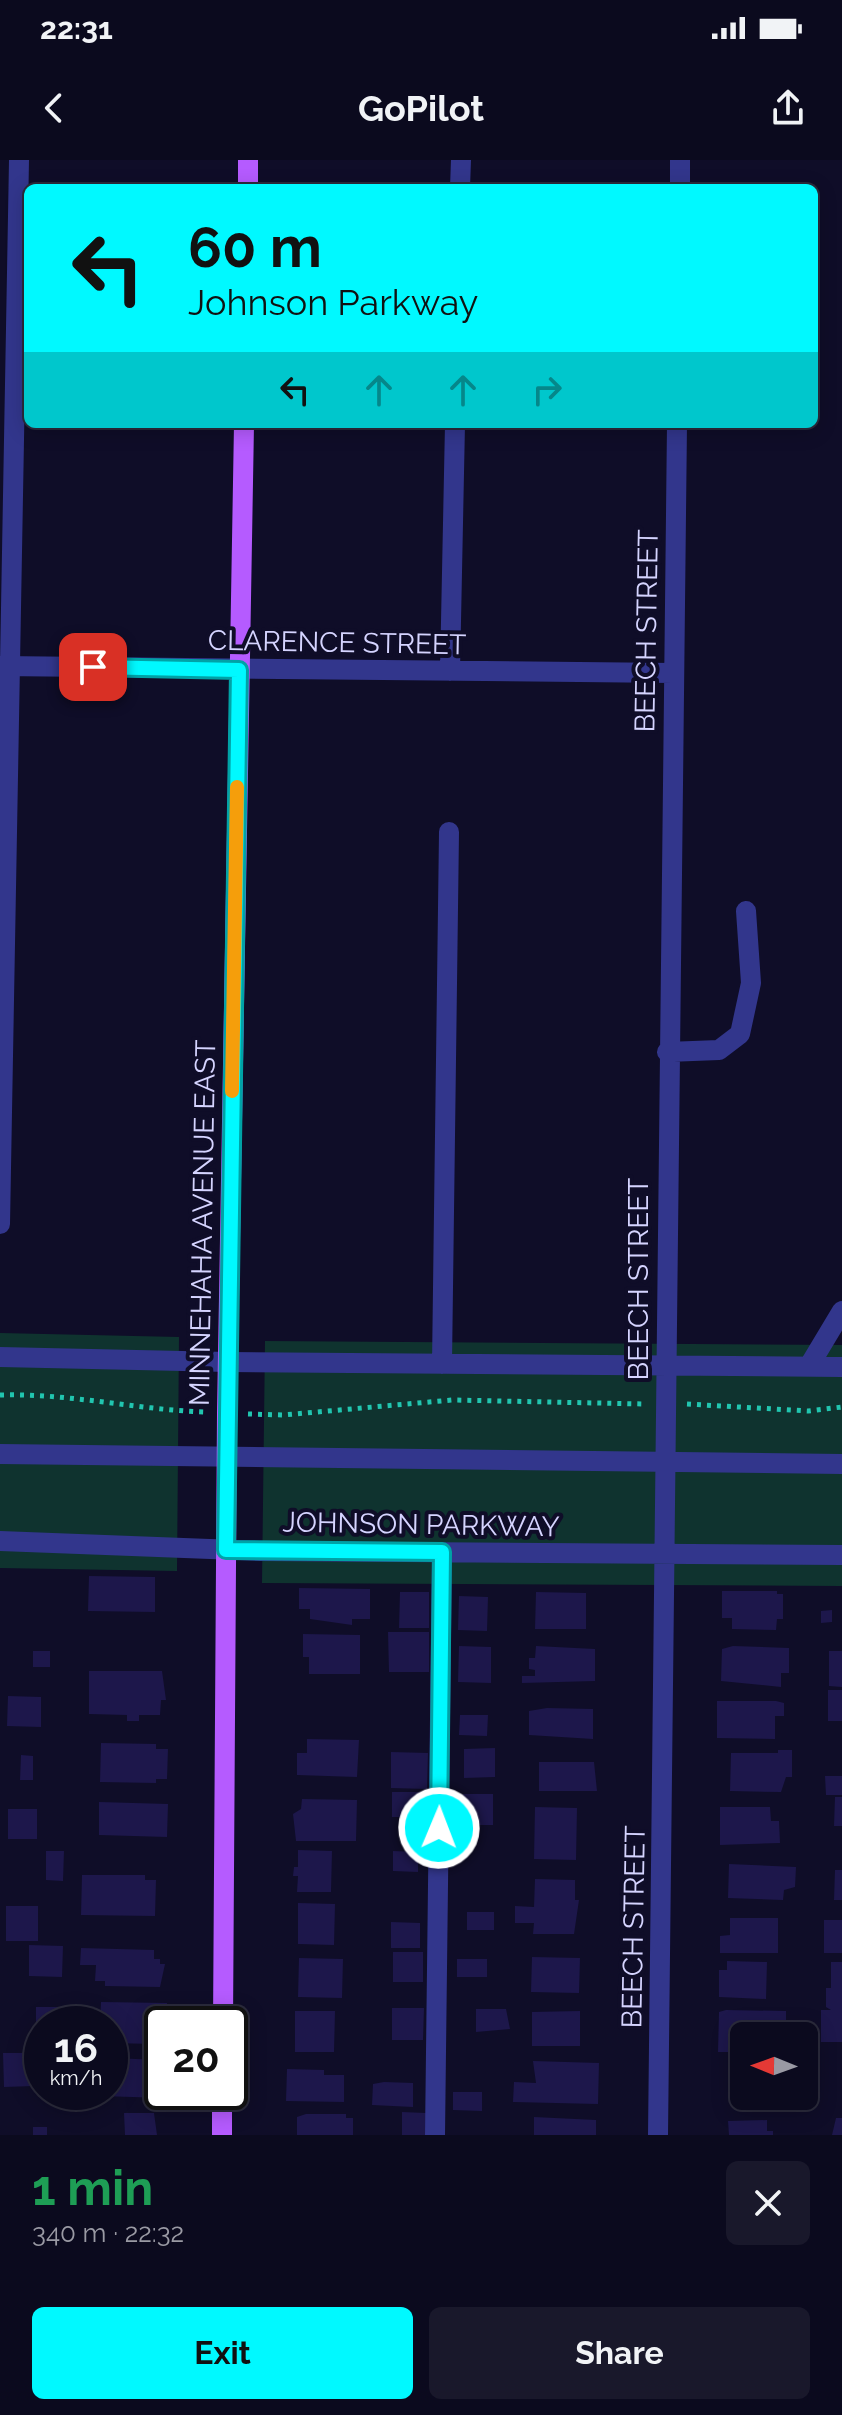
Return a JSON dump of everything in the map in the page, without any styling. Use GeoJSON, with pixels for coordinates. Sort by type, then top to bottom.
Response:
{"type":"FeatureCollection","features":[{"type":"Feature","properties":{"kind":"main road"},"geometry":{"type":"LineString","coordinates":[[248,160],[248,184]]}},
{"type":"Feature","properties":{"kind":"main road","name":"MINNEHAHA AVENUE EAST"},"geometry":{"type":"LineString","coordinates":[[223,2006],[228,1362],[244,428]]}},
{"type":"Feature","properties":{"kind":"main road"},"geometry":{"type":"LineString","coordinates":[[222,2110],[222,2135]]}},
{"type":"Feature","properties":{"kind":"street"},"geometry":{"type":"LineString","coordinates":[[0,1224],[5,666],[19,160]]}},
{"type":"Feature","properties":{"kind":"street"},"geometry":{"type":"LineString","coordinates":[[460,184],[461,160]]}},
{"type":"Feature","properties":{"kind":"street"},"geometry":{"type":"LineString","coordinates":[[680,160],[680,184]]}},
{"type":"Feature","properties":{"kind":"street"},"geometry":{"type":"LineString","coordinates":[[450,671],[455,428]]}},
{"type":"Feature","properties":{"kind":"street","name":"BEECH STREET"},"geometry":{"type":"LineString","coordinates":[[658,2135],[666,1556],[667,1052],[677,428]]}},
{"type":"Feature","properties":{"kind":"street","name":"CLARENCE STREET"},"geometry":{"type":"LineString","coordinates":[[5,666],[673,673]]}},
{"type":"Feature","properties":{"kind":"street"},"geometry":{"type":"LineString","coordinates":[[442,1364],[449,832]]}},
{"type":"Feature","properties":{"kind":"street"},"geometry":{"type":"LineString","coordinates":[[667,1052],[719,1050],[740,1034],[751,983],[746,911]]}},
{"type":"Feature","properties":{"kind":"street"},"geometry":{"type":"LineString","coordinates":[[809,1366],[842,1311]]}},
{"type":"Feature","properties":{"kind":"street"},"geometry":{"type":"LineString","coordinates":[[0,1357],[842,1367]]}},
{"type":"Feature","properties":{"kind":"street"},"geometry":{"type":"LineString","coordinates":[[0,1454],[842,1464]]}},
{"type":"Feature","properties":{"kind":"street","name":"JOHNSON PARKWAY"},"geometry":{"type":"LineString","coordinates":[[0,1541],[226,1550],[666,1556],[842,1555]]}},
{"type":"Feature","properties":{"kind":"street"},"geometry":{"type":"LineString","coordinates":[[435,2135],[442,1552]]}},
{"type":"Feature","properties":{"kind":"path"},"geometry":{"type":"LineString","coordinates":[[0,1395],[117,1401],[171,1412]]}},
{"type":"Feature","properties":{"kind":"path"},"geometry":{"type":"LineString","coordinates":[[283,1415],[452,1400],[635,1404]]}},
{"type":"Feature","properties":{"kind":"path"},"geometry":{"type":"LineString","coordinates":[[698,1404],[808,1411],[842,1407]]}},
{"type":"Feature","properties":{"kind":"green space"},"geometry":{"type":"Polygon","coordinates":[[[0,1333],[179,1337],[177,1571],[0,1568],[0,1333]]]}},
{"type":"Feature","properties":{"kind":"green space"},"geometry":{"type":"Polygon","coordinates":[[[265,1341],[842,1345],[842,1586],[262,1583],[265,1341]]]}},
{"type":"Feature","properties":{"kind":"building"},"geometry":{"type":"Polygon","coordinates":[[[89,1576],[155,1577],[155,1612],[88,1611],[89,1576]]]}},
{"type":"Feature","properties":{"kind":"building"},"geometry":{"type":"Polygon","coordinates":[[[299,1588],[370,1589],[370,1619],[352,1619],[352,1625],[310,1619],[310,1609],[299,1609],[299,1588]]]}},
{"type":"Feature","properties":{"kind":"building"},"geometry":{"type":"Polygon","coordinates":[[[722,1591],[777,1591],[777,1594],[783,1594],[783,1619],[777,1619],[776,1630],[732,1629],[732,1618],[722,1618],[722,1591]]]}},
{"type":"Feature","properties":{"kind":"building"},"geometry":{"type":"Polygon","coordinates":[[[400,1592],[429,1592],[429,1628],[399,1628],[400,1592]]]}},
{"type":"Feature","properties":{"kind":"building"},"geometry":{"type":"Polygon","coordinates":[[[536,1592],[586,1593],[586,1629],[535,1629],[536,1592]]]}},
{"type":"Feature","properties":{"kind":"building"},"geometry":{"type":"Polygon","coordinates":[[[459,1596],[488,1597],[487,1631],[458,1630],[459,1596]]]}},
{"type":"Feature","properties":{"kind":"building"},"geometry":{"type":"Polygon","coordinates":[[[832,1610],[832,1622],[821,1623],[821,1611],[832,1610]]]}},
{"type":"Feature","properties":{"kind":"building"},"geometry":{"type":"Polygon","coordinates":[[[388,1632],[429,1632],[429,1672],[389,1672],[388,1632]]]}},
{"type":"Feature","properties":{"kind":"building"},"geometry":{"type":"Polygon","coordinates":[[[303,1634],[360,1635],[360,1674],[309,1674],[309,1657],[303,1657],[303,1634]]]}},
{"type":"Feature","properties":{"kind":"building"},"geometry":{"type":"Polygon","coordinates":[[[459,1646],[491,1647],[491,1683],[458,1682],[459,1646]]]}},
{"type":"Feature","properties":{"kind":"building"},"geometry":{"type":"Polygon","coordinates":[[[536,1646],[595,1649],[595,1681],[522,1683],[522,1676],[535,1676],[535,1670],[529,1669],[529,1658],[535,1658],[536,1646]]]}},
{"type":"Feature","properties":{"kind":"building"},"geometry":{"type":"Polygon","coordinates":[[[733,1646],[789,1648],[789,1673],[781,1673],[781,1687],[721,1681],[722,1649],[733,1646]]]}},
{"type":"Feature","properties":{"kind":"building"},"geometry":{"type":"Polygon","coordinates":[[[33,1651],[50,1651],[50,1667],[33,1667],[33,1651]]]}},
{"type":"Feature","properties":{"kind":"building"},"geometry":{"type":"Polygon","coordinates":[[[829,1651],[842,1651],[842,1687],[829,1686],[829,1651]]]}},
{"type":"Feature","properties":{"kind":"building"},"geometry":{"type":"Polygon","coordinates":[[[89,1671],[162,1671],[166,1700],[161,1700],[160,1715],[139,1715],[139,1721],[127,1721],[127,1715],[89,1714],[89,1671]]]}},
{"type":"Feature","properties":{"kind":"building"},"geometry":{"type":"Polygon","coordinates":[[[828,1690],[842,1690],[842,1721],[828,1721],[828,1690]]]}},
{"type":"Feature","properties":{"kind":"building"},"geometry":{"type":"Polygon","coordinates":[[[8,1696],[41,1697],[41,1727],[7,1726],[8,1696]]]}},
{"type":"Feature","properties":{"kind":"building"},"geometry":{"type":"Polygon","coordinates":[[[717,1701],[784,1703],[784,1716],[775,1716],[775,1739],[717,1738],[717,1701]]]}},
{"type":"Feature","properties":{"kind":"building"},"geometry":{"type":"Polygon","coordinates":[[[547,1708],[593,1709],[593,1739],[529,1735],[529,1711],[547,1708]]]}},
{"type":"Feature","properties":{"kind":"building"},"geometry":{"type":"Polygon","coordinates":[[[460,1715],[488,1715],[487,1736],[459,1735],[460,1715]]]}},
{"type":"Feature","properties":{"kind":"building"},"geometry":{"type":"Polygon","coordinates":[[[307,1739],[359,1740],[357,1777],[297,1775],[297,1753],[307,1753],[307,1739]]]}},
{"type":"Feature","properties":{"kind":"building"},"geometry":{"type":"Polygon","coordinates":[[[101,1743],[156,1744],[156,1749],[168,1749],[167,1779],[156,1779],[156,1783],[100,1782],[101,1743]]]}},
{"type":"Feature","properties":{"kind":"building"},"geometry":{"type":"Polygon","coordinates":[[[495,1748],[495,1777],[464,1778],[464,1749],[495,1748]]]}},
{"type":"Feature","properties":{"kind":"building"},"geometry":{"type":"Polygon","coordinates":[[[778,1750],[792,1750],[792,1777],[786,1777],[781,1792],[730,1791],[731,1753],[778,1753],[778,1750]]]}},
{"type":"Feature","properties":{"kind":"building"},"geometry":{"type":"Polygon","coordinates":[[[391,1752],[428,1753],[427,1789],[391,1788],[391,1752]]]}},
{"type":"Feature","properties":{"kind":"building"},"geometry":{"type":"Polygon","coordinates":[[[21,1755],[33,1756],[33,1780],[20,1780],[21,1755]]]}},
{"type":"Feature","properties":{"kind":"building"},"geometry":{"type":"Polygon","coordinates":[[[539,1762],[594,1762],[597,1791],[539,1791],[539,1762]]]}},
{"type":"Feature","properties":{"kind":"building"},"geometry":{"type":"Polygon","coordinates":[[[825,1776],[842,1776],[842,1795],[826,1795],[825,1776]]]}},
{"type":"Feature","properties":{"kind":"building"},"geometry":{"type":"Polygon","coordinates":[[[392,1792],[425,1792],[425,1817],[392,1817],[392,1792]]]}},
{"type":"Feature","properties":{"kind":"building"},"geometry":{"type":"Polygon","coordinates":[[[463,1794],[493,1794],[493,1825],[463,1825],[463,1794]]]}},
{"type":"Feature","properties":{"kind":"building"},"geometry":{"type":"Polygon","coordinates":[[[835,1797],[842,1797],[842,1826],[834,1826],[835,1797]]]}},
{"type":"Feature","properties":{"kind":"building"},"geometry":{"type":"Polygon","coordinates":[[[302,1799],[357,1800],[356,1841],[296,1841],[293,1814],[301,1809],[302,1799]]]}},
{"type":"Feature","properties":{"kind":"building"},"geometry":{"type":"Polygon","coordinates":[[[99,1802],[168,1804],[167,1837],[99,1835],[99,1802]]]}},
{"type":"Feature","properties":{"kind":"building"},"geometry":{"type":"Polygon","coordinates":[[[535,1807],[577,1808],[576,1860],[534,1859],[535,1807]]]}},
{"type":"Feature","properties":{"kind":"building"},"geometry":{"type":"Polygon","coordinates":[[[720,1807],[770,1807],[771,1821],[779,1821],[780,1843],[720,1845],[720,1807]]]}},
{"type":"Feature","properties":{"kind":"building"},"geometry":{"type":"Polygon","coordinates":[[[8,1809],[37,1809],[37,1839],[8,1839],[8,1809]]]}},
{"type":"Feature","properties":{"kind":"building"},"geometry":{"type":"Polygon","coordinates":[[[298,1850],[332,1851],[331,1892],[297,1892],[298,1876],[293,1876],[294,1867],[298,1867],[298,1850]]]}},
{"type":"Feature","properties":{"kind":"building"},"geometry":{"type":"Polygon","coordinates":[[[46,1851],[64,1851],[63,1881],[46,1880],[46,1851]]]}},
{"type":"Feature","properties":{"kind":"building"},"geometry":{"type":"Polygon","coordinates":[[[393,1851],[418,1852],[418,1872],[393,1871],[393,1851]]]}},
{"type":"Feature","properties":{"kind":"building"},"geometry":{"type":"Polygon","coordinates":[[[729,1864],[796,1867],[795,1887],[784,1890],[783,1900],[728,1898],[729,1864]]]}},
{"type":"Feature","properties":{"kind":"building"},"geometry":{"type":"Polygon","coordinates":[[[835,1870],[842,1870],[842,1900],[834,1900],[835,1870]]]}},
{"type":"Feature","properties":{"kind":"building"},"geometry":{"type":"Polygon","coordinates":[[[82,1875],[145,1875],[145,1880],[156,1880],[155,1916],[81,1915],[82,1875]]]}},
{"type":"Feature","properties":{"kind":"building"},"geometry":{"type":"Polygon","coordinates":[[[535,1879],[575,1880],[575,1900],[579,1900],[574,1934],[533,1934],[534,1923],[515,1923],[515,1906],[534,1907],[535,1879]]]}},
{"type":"Feature","properties":{"kind":"building"},"geometry":{"type":"Polygon","coordinates":[[[298,1903],[335,1904],[334,1945],[298,1944],[298,1903]]]}},
{"type":"Feature","properties":{"kind":"building"},"geometry":{"type":"Polygon","coordinates":[[[6,1906],[38,1906],[38,1941],[6,1941],[6,1906]]]}},
{"type":"Feature","properties":{"kind":"building"},"geometry":{"type":"Polygon","coordinates":[[[467,1912],[494,1912],[494,1930],[467,1930],[467,1912]]]}},
{"type":"Feature","properties":{"kind":"building"},"geometry":{"type":"Polygon","coordinates":[[[730,1918],[778,1918],[778,1953],[720,1953],[720,1936],[730,1935],[730,1918]]]}},
{"type":"Feature","properties":{"kind":"building"},"geometry":{"type":"Polygon","coordinates":[[[824,1920],[842,1920],[842,1953],[824,1953],[824,1920]]]}},
{"type":"Feature","properties":{"kind":"building"},"geometry":{"type":"Polygon","coordinates":[[[391,1922],[420,1923],[420,1948],[391,1948],[391,1922]]]}},
{"type":"Feature","properties":{"kind":"building"},"geometry":{"type":"Polygon","coordinates":[[[29,1945],[63,1946],[62,1977],[29,1976],[29,1945]]]}},
{"type":"Feature","properties":{"kind":"building"},"geometry":{"type":"Polygon","coordinates":[[[81,1948],[154,1950],[154,1959],[160,1959],[160,1964],[165,1964],[160,1987],[105,1986],[105,1981],[95,1981],[96,1965],[80,1965],[81,1948]]]}},
{"type":"Feature","properties":{"kind":"building"},"geometry":{"type":"Polygon","coordinates":[[[393,1952],[423,1952],[423,1982],[393,1982],[393,1952]]]}},
{"type":"Feature","properties":{"kind":"building"},"geometry":{"type":"Polygon","coordinates":[[[532,1957],[580,1958],[579,1993],[531,1992],[532,1957]]]}},
{"type":"Feature","properties":{"kind":"building"},"geometry":{"type":"Polygon","coordinates":[[[299,1958],[343,1959],[342,1998],[298,1997],[299,1958]]]}},
{"type":"Feature","properties":{"kind":"building"},"geometry":{"type":"Polygon","coordinates":[[[457,1959],[487,1959],[487,1977],[457,1977],[457,1959]]]}},
{"type":"Feature","properties":{"kind":"building"},"geometry":{"type":"Polygon","coordinates":[[[727,1961],[767,1962],[766,1999],[719,1997],[719,1970],[727,1970],[727,1961]]]}},
{"type":"Feature","properties":{"kind":"building"},"geometry":{"type":"Polygon","coordinates":[[[831,1962],[842,1962],[842,2042],[821,2042],[821,2010],[831,2010],[826,2007],[826,1988],[831,1988],[831,1962]]]}},
{"type":"Feature","properties":{"kind":"building"},"geometry":{"type":"Polygon","coordinates":[[[101,2002],[167,2003],[167,2006],[144,2006],[144,2044],[128,2043],[128,2006],[101,2006],[101,2002]]]}},
{"type":"Feature","properties":{"kind":"building"},"geometry":{"type":"Polygon","coordinates":[[[392,2008],[424,2008],[423,2040],[392,2040],[392,2008]]]}},
{"type":"Feature","properties":{"kind":"building"},"geometry":{"type":"Polygon","coordinates":[[[476,2009],[506,2009],[510,2029],[476,2032],[476,2009]]]}},
{"type":"Feature","properties":{"kind":"building"},"geometry":{"type":"Polygon","coordinates":[[[295,2011],[335,2011],[334,2052],[295,2052],[295,2011]]]}},
{"type":"Feature","properties":{"kind":"building"},"geometry":{"type":"Polygon","coordinates":[[[580,2011],[580,2046],[532,2046],[532,2012],[580,2011]]]}},
{"type":"Feature","properties":{"kind":"building"},"geometry":{"type":"Polygon","coordinates":[[[786,2011],[786,2022],[730,2022],[730,2052],[718,2052],[719,2012],[786,2011]]]}},
{"type":"Feature","properties":{"kind":"building"},"geometry":{"type":"Polygon","coordinates":[[[3,2053],[24,2053],[24,2086],[4,2087],[3,2053]]]}},
{"type":"Feature","properties":{"kind":"building"},"geometry":{"type":"Polygon","coordinates":[[[128,2059],[144,2059],[144,2097],[128,2097],[128,2059]]]}},
{"type":"Feature","properties":{"kind":"building"},"geometry":{"type":"Polygon","coordinates":[[[533,2061],[599,2063],[598,2104],[513,2102],[514,2082],[536,2083],[533,2061]]]}},
{"type":"Feature","properties":{"kind":"building"},"geometry":{"type":"Polygon","coordinates":[[[287,2069],[324,2070],[324,2075],[344,2075],[344,2102],[286,2101],[287,2069]]]}},
{"type":"Feature","properties":{"kind":"building"},"geometry":{"type":"Polygon","coordinates":[[[413,2083],[413,2107],[372,2105],[373,2084],[413,2083]]]}},
{"type":"Feature","properties":{"kind":"building"},"geometry":{"type":"Polygon","coordinates":[[[453,2092],[482,2092],[482,2111],[453,2110],[453,2092]]]}},
{"type":"Feature","properties":{"kind":"building"},"geometry":{"type":"Polygon","coordinates":[[[402,2112],[426,2113],[425,2135],[402,2135],[402,2112]]]}},
{"type":"Feature","properties":{"kind":"building"},"geometry":{"type":"Polygon","coordinates":[[[124,2113],[154,2113],[157,2135],[125,2135],[124,2113]]]}},
{"type":"Feature","properties":{"kind":"building"},"geometry":{"type":"Polygon","coordinates":[[[306,2114],[346,2114],[346,2118],[353,2118],[353,2135],[297,2135],[297,2117],[306,2114]]]}},
{"type":"Feature","properties":{"kind":"building"},"geometry":{"type":"Polygon","coordinates":[[[534,2117],[596,2120],[596,2135],[534,2135],[534,2117]]]}},
{"type":"Feature","properties":{"kind":"building"},"geometry":{"type":"Polygon","coordinates":[[[836,2118],[842,2118],[842,2135],[832,2135],[836,2118]]]}},
{"type":"Feature","properties":{"kind":"building"},"geometry":{"type":"Polygon","coordinates":[[[767,2120],[767,2131],[773,2131],[773,2135],[729,2135],[728,2121],[767,2120]]]}},
{"type":"Feature","properties":{"kind":"building"},"geometry":{"type":"Polygon","coordinates":[[[33,2127],[47,2127],[47,2135],[33,2135],[33,2127]]]}},
{"type":"Feature","properties":{"kind":"slow traffic"},"geometry":{"type":"LineString","coordinates":[[232,1091],[237,787]]}},
{"type":"Feature","properties":{"kind":"route"},"geometry":{"type":"LineString","coordinates":[[93,667],[239,670],[226,1550],[442,1552],[439,1828]]}}]}
